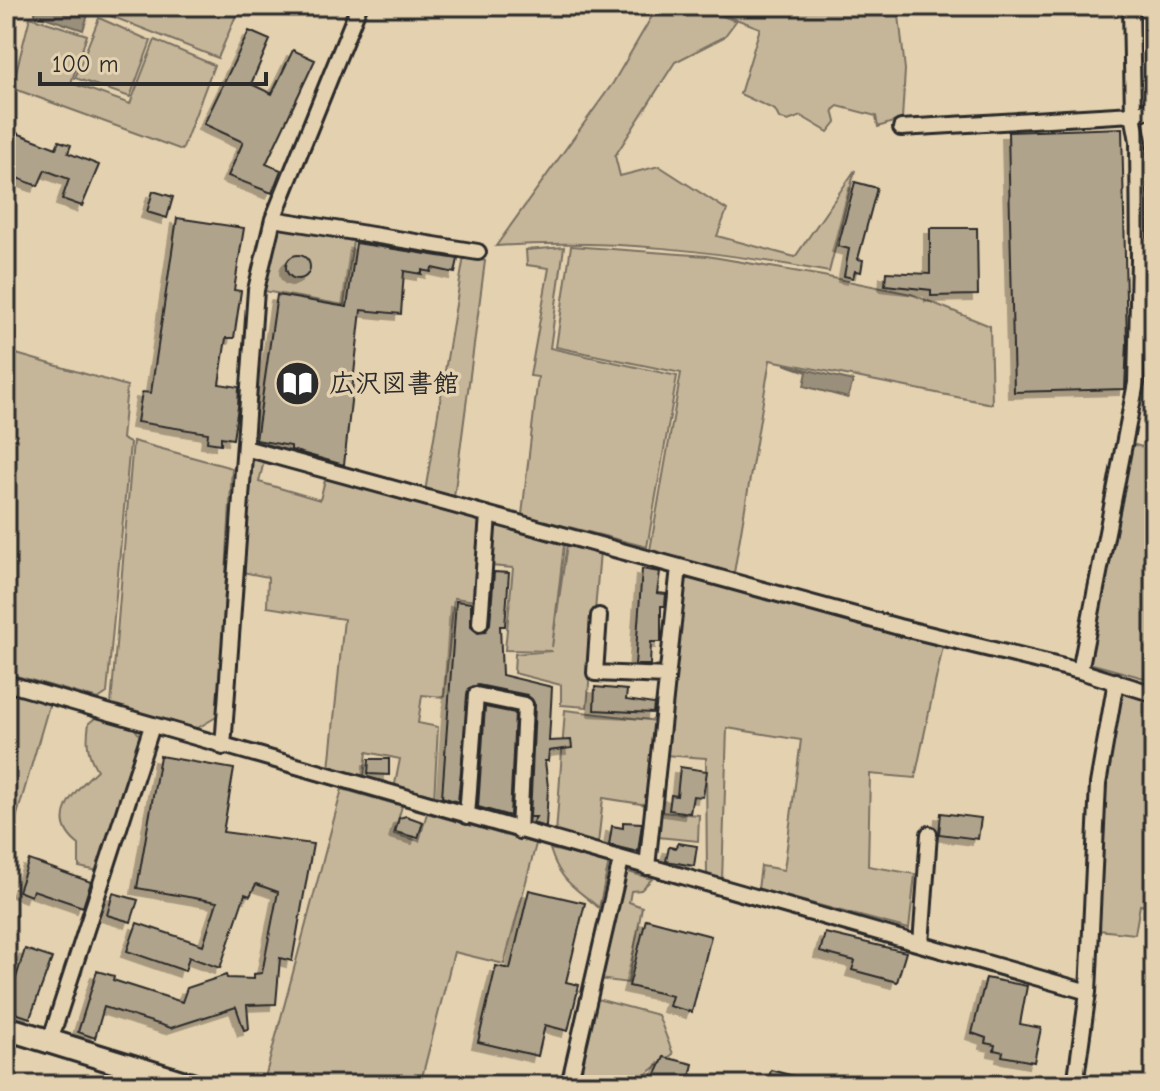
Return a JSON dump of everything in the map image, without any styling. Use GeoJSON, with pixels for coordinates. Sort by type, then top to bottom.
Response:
{"type":"FeatureCollection","features":[{"type":"Feature","properties":{"kind":"main road"},"geometry":{"type":"LineString","coordinates":[[6,1028],[191,1085]]}},
{"type":"Feature","properties":{"kind":"street"},"geometry":{"type":"LineString","coordinates":[[6,14],[7,6]]}},
{"type":"Feature","properties":{"kind":"street"},"geometry":{"type":"LineString","coordinates":[[223,747],[256,290],[273,219],[359,6]]}},
{"type":"Feature","properties":{"kind":"street"},"geometry":{"type":"LineString","coordinates":[[1080,671],[1136,383],[1138,141],[1133,114],[1131,6]]}},
{"type":"Feature","properties":{"kind":"street"},"geometry":{"type":"LineString","coordinates":[[901,128],[1133,114],[1154,109]]}},
{"type":"Feature","properties":{"kind":"street"},"geometry":{"type":"LineString","coordinates":[[273,219],[478,252]]}},
{"type":"Feature","properties":{"kind":"street"},"geometry":{"type":"LineString","coordinates":[[245,448],[899,627],[1080,671],[1154,694]]}},
{"type":"Feature","properties":{"kind":"street"},"geometry":{"type":"LineString","coordinates":[[480,623],[488,515]]}},
{"type":"Feature","properties":{"kind":"street"},"geometry":{"type":"LineString","coordinates":[[647,867],[679,567]]}},
{"type":"Feature","properties":{"kind":"street"},"geometry":{"type":"LineString","coordinates":[[599,616],[595,673],[667,676]]}},
{"type":"Feature","properties":{"kind":"street"},"geometry":{"type":"LineString","coordinates":[[1075,1085],[1088,992],[1098,784],[1116,681]]}},
{"type":"Feature","properties":{"kind":"street"},"geometry":{"type":"LineString","coordinates":[[6,683],[1088,992]]}},
{"type":"Feature","properties":{"kind":"street"},"geometry":{"type":"LineString","coordinates":[[467,816],[476,695],[525,705],[519,831]]}},
{"type":"Feature","properties":{"kind":"street"},"geometry":{"type":"LineString","coordinates":[[50,1041],[152,726]]}},
{"type":"Feature","properties":{"kind":"street"},"geometry":{"type":"LineString","coordinates":[[921,944],[929,834]]}},
{"type":"Feature","properties":{"kind":"street"},"geometry":{"type":"LineString","coordinates":[[569,1085],[621,860]]}},
{"type":"Feature","properties":{"kind":"shaded area"},"geometry":{"type":"Polygon","coordinates":[[[35,6],[91,6],[83,30],[35,14],[35,6]]]}},
{"type":"Feature","properties":{"kind":"shaded area"},"geometry":{"type":"Polygon","coordinates":[[[106,6],[240,6],[218,58],[103,13],[106,6]]]}},
{"type":"Feature","properties":{"kind":"shaded area"},"geometry":{"type":"Polygon","coordinates":[[[658,6],[695,6],[736,21],[724,37],[675,62],[615,156],[620,176],[659,166],[727,210],[717,236],[795,257],[855,170],[829,272],[664,248],[581,244],[496,246],[613,83],[658,6]]]}},
{"type":"Feature","properties":{"kind":"shaded area"},"geometry":{"type":"Polygon","coordinates":[[[701,6],[898,6],[905,70],[902,119],[878,127],[876,116],[838,106],[833,110],[836,122],[828,132],[801,116],[788,121],[779,118],[775,110],[740,94],[760,28],[701,6]]]}},
{"type":"Feature","properties":{"kind":"shaded area"},"geometry":{"type":"Polygon","coordinates":[[[30,17],[87,35],[71,83],[130,104],[155,40],[214,65],[182,150],[12,88],[30,17]]]}},
{"type":"Feature","properties":{"kind":"shaded area"},"geometry":{"type":"Polygon","coordinates":[[[99,18],[151,41],[130,97],[75,78],[99,18]]]}},
{"type":"Feature","properties":{"kind":"shaded area"},"geometry":{"type":"Polygon","coordinates":[[[278,226],[353,241],[344,305],[264,291],[278,226]]]}},
{"type":"Feature","properties":{"kind":"shaded area"},"geometry":{"type":"Polygon","coordinates":[[[571,246],[707,256],[911,294],[990,326],[992,404],[770,360],[734,573],[650,550],[681,373],[556,347],[571,246]]]}},
{"type":"Feature","properties":{"kind":"shaded area"},"geometry":{"type":"Polygon","coordinates":[[[564,247],[550,348],[677,376],[647,547],[522,515],[538,377],[530,376],[549,268],[527,265],[526,250],[564,247]]]}},
{"type":"Feature","properties":{"kind":"shaded area"},"geometry":{"type":"Polygon","coordinates":[[[464,256],[485,261],[454,497],[425,492],[464,256]]]}},
{"type":"Feature","properties":{"kind":"shaded area"},"geometry":{"type":"Polygon","coordinates":[[[6,351],[127,386],[122,439],[130,443],[107,693],[98,699],[6,673],[6,351]]]}},
{"type":"Feature","properties":{"kind":"shaded area"},"geometry":{"type":"Polygon","coordinates":[[[784,364],[853,381],[848,398],[804,386],[807,372],[784,364]]]}},
{"type":"Feature","properties":{"kind":"shaded area"},"geometry":{"type":"Polygon","coordinates":[[[133,441],[232,468],[218,716],[196,729],[111,705],[133,441]]]}},
{"type":"Feature","properties":{"kind":"shaded area"},"geometry":{"type":"Polygon","coordinates":[[[1131,444],[1154,450],[1154,640],[1144,678],[1089,663],[1131,444]]]}},
{"type":"Feature","properties":{"kind":"shaded area"},"geometry":{"type":"Polygon","coordinates":[[[249,456],[264,461],[259,482],[320,500],[326,476],[481,521],[476,601],[454,598],[444,697],[422,695],[418,723],[438,727],[434,800],[394,789],[400,759],[367,752],[364,777],[329,769],[344,619],[267,607],[268,577],[242,572],[249,456]]]}},
{"type":"Feature","properties":{"kind":"shaded area"},"geometry":{"type":"Polygon","coordinates":[[[493,524],[564,545],[552,647],[567,544],[600,551],[587,707],[561,705],[561,685],[514,673],[515,654],[552,651],[505,650],[513,568],[491,566],[493,524]]]}},
{"type":"Feature","properties":{"kind":"shaded area"},"geometry":{"type":"Polygon","coordinates":[[[683,574],[943,646],[915,778],[870,774],[868,866],[915,874],[909,929],[758,889],[761,866],[784,870],[801,740],[727,728],[722,881],[707,877],[706,758],[664,755],[683,574]]]}},
{"type":"Feature","properties":{"kind":"shaded area"},"geometry":{"type":"Polygon","coordinates":[[[6,689],[50,702],[8,846],[6,846],[6,689]]]}},
{"type":"Feature","properties":{"kind":"shaded area"},"geometry":{"type":"Polygon","coordinates":[[[1125,692],[1154,700],[1154,908],[1140,905],[1135,934],[1098,930],[1104,782],[1120,698],[1125,692]]]}},
{"type":"Feature","properties":{"kind":"shaded area"},"geometry":{"type":"Polygon","coordinates":[[[565,710],[657,721],[648,805],[603,798],[598,844],[556,834],[565,710]]]}},
{"type":"Feature","properties":{"kind":"shaded area"},"geometry":{"type":"Polygon","coordinates":[[[99,715],[134,728],[140,736],[98,871],[79,867],[79,845],[64,825],[64,815],[72,796],[97,770],[89,753],[88,736],[89,723],[99,715]]]}},
{"type":"Feature","properties":{"kind":"shaded area"},"geometry":{"type":"Polygon","coordinates":[[[342,789],[402,806],[394,834],[419,841],[427,813],[536,844],[504,964],[454,952],[420,1085],[263,1085],[342,789]]]}},
{"type":"Feature","properties":{"kind":"shaded area"},"geometry":{"type":"Polygon","coordinates":[[[659,812],[699,815],[698,841],[658,837],[659,812]]]}},
{"type":"Feature","properties":{"kind":"shaded area"},"geometry":{"type":"Polygon","coordinates":[[[550,849],[609,862],[599,908],[564,877],[550,849]]]}},
{"type":"Feature","properties":{"kind":"shaded area"},"geometry":{"type":"Polygon","coordinates":[[[625,871],[652,879],[641,890],[631,891],[629,902],[642,907],[628,983],[599,979],[625,871]]]}},
{"type":"Feature","properties":{"kind":"shaded area"},"geometry":{"type":"Polygon","coordinates":[[[597,999],[658,1015],[673,1054],[632,1085],[575,1085],[597,999]]]}},
{"type":"Feature","properties":{"kind":"building"},"geometry":{"type":"Polygon","coordinates":[[[249,31],[270,40],[251,84],[272,94],[293,50],[315,60],[266,164],[281,170],[272,193],[228,176],[243,142],[204,124],[249,31]]]}},
{"type":"Feature","properties":{"kind":"building"},"geometry":{"type":"Polygon","coordinates":[[[1122,128],[1127,342],[1125,389],[1014,392],[1008,132],[1122,128]]]}},
{"type":"Feature","properties":{"kind":"building"},"geometry":{"type":"Polygon","coordinates":[[[14,132],[56,148],[59,141],[71,145],[68,153],[99,165],[82,206],[62,199],[69,179],[45,170],[38,186],[9,175],[16,159],[6,153],[14,132]]]}},
{"type":"Feature","properties":{"kind":"building"},"geometry":{"type":"Polygon","coordinates":[[[855,182],[877,188],[858,259],[863,260],[861,272],[855,271],[853,278],[844,276],[849,249],[838,246],[855,182]]]}},
{"type":"Feature","properties":{"kind":"building"},"geometry":{"type":"Polygon","coordinates":[[[153,191],[173,197],[167,218],[147,212],[153,191]]]}},
{"type":"Feature","properties":{"kind":"building"},"geometry":{"type":"Polygon","coordinates":[[[177,218],[244,228],[234,290],[241,291],[234,338],[226,338],[219,384],[239,387],[238,407],[233,439],[221,437],[221,444],[207,442],[208,433],[137,422],[142,392],[151,393],[177,218]]]}},
{"type":"Feature","properties":{"kind":"building"},"geometry":{"type":"Polygon","coordinates":[[[930,228],[977,228],[978,295],[931,296],[931,290],[885,285],[886,272],[930,274],[930,228]]]}},
{"type":"Feature","properties":{"kind":"building"},"geometry":{"type":"Polygon","coordinates":[[[356,243],[458,259],[455,273],[432,268],[431,272],[422,270],[422,274],[404,271],[401,314],[361,310],[344,465],[291,450],[291,446],[256,440],[277,295],[347,307],[356,243]]]}},
{"type":"Feature","properties":{"kind":"building"},"geometry":{"type":"Polygon","coordinates":[[[298,255],[307,258],[310,267],[307,276],[298,279],[289,276],[286,267],[289,258],[298,255]]]}},
{"type":"Feature","properties":{"kind":"building"},"geometry":{"type":"Polygon","coordinates":[[[642,569],[660,572],[657,593],[666,594],[665,606],[661,606],[661,642],[651,642],[650,665],[635,665],[642,569]]]}},
{"type":"Feature","properties":{"kind":"building"},"geometry":{"type":"Polygon","coordinates":[[[494,572],[509,573],[505,626],[500,626],[502,675],[552,687],[549,741],[571,740],[572,748],[549,751],[548,761],[545,761],[548,787],[546,827],[532,823],[536,817],[530,817],[535,705],[527,695],[478,685],[469,688],[458,802],[442,797],[456,601],[471,603],[471,627],[478,633],[485,632],[490,624],[494,572]]]}},
{"type":"Feature","properties":{"kind":"building"},"geometry":{"type":"Polygon","coordinates":[[[595,687],[627,690],[626,700],[654,704],[653,713],[594,710],[595,687]]]}},
{"type":"Feature","properties":{"kind":"building"},"geometry":{"type":"Polygon","coordinates":[[[485,707],[515,713],[510,816],[478,807],[485,707]]]}},
{"type":"Feature","properties":{"kind":"building"},"geometry":{"type":"Polygon","coordinates":[[[160,756],[234,769],[223,832],[313,844],[292,961],[280,958],[276,1004],[247,1005],[249,1029],[244,1030],[236,1007],[171,1028],[104,1007],[95,1038],[78,1032],[97,971],[114,976],[113,980],[182,1002],[187,988],[226,975],[227,978],[254,979],[254,974],[262,973],[278,892],[256,884],[250,896],[245,894],[220,968],[189,957],[185,971],[127,951],[137,923],[203,945],[217,902],[137,888],[160,756]]]}},
{"type":"Feature","properties":{"kind":"building"},"geometry":{"type":"Polygon","coordinates":[[[369,759],[389,759],[389,775],[368,774],[369,759]]]}},
{"type":"Feature","properties":{"kind":"building"},"geometry":{"type":"Polygon","coordinates":[[[680,767],[707,771],[703,797],[693,796],[690,813],[669,810],[671,795],[677,796],[680,767]]]}},
{"type":"Feature","properties":{"kind":"building"},"geometry":{"type":"Polygon","coordinates":[[[941,813],[981,818],[978,839],[939,834],[941,813]]]}},
{"type":"Feature","properties":{"kind":"building"},"geometry":{"type":"Polygon","coordinates":[[[406,816],[423,822],[418,838],[395,832],[399,818],[406,816]]]}},
{"type":"Feature","properties":{"kind":"building"},"geometry":{"type":"Polygon","coordinates":[[[623,822],[642,823],[638,852],[609,845],[612,826],[623,828],[623,822]]]}},
{"type":"Feature","properties":{"kind":"building"},"geometry":{"type":"Polygon","coordinates":[[[678,843],[697,846],[694,866],[666,861],[669,847],[675,848],[678,843]]]}},
{"type":"Feature","properties":{"kind":"building"},"geometry":{"type":"Polygon","coordinates":[[[29,860],[91,882],[83,907],[33,890],[31,896],[18,891],[29,860]]]}},
{"type":"Feature","properties":{"kind":"building"},"geometry":{"type":"Polygon","coordinates":[[[529,890],[585,903],[566,982],[579,985],[568,1031],[545,1025],[538,1056],[478,1042],[496,966],[510,969],[529,890]]]}},
{"type":"Feature","properties":{"kind":"building"},"geometry":{"type":"Polygon","coordinates":[[[113,893],[138,900],[131,922],[107,915],[113,893]]]}},
{"type":"Feature","properties":{"kind":"building"},"geometry":{"type":"Polygon","coordinates":[[[646,919],[711,936],[692,1012],[669,1006],[672,996],[629,986],[646,919]]]}},
{"type":"Feature","properties":{"kind":"building"},"geometry":{"type":"Polygon","coordinates":[[[825,933],[906,952],[897,982],[852,970],[855,961],[820,952],[825,933]]]}},
{"type":"Feature","properties":{"kind":"building"},"geometry":{"type":"Polygon","coordinates":[[[25,949],[52,958],[30,1018],[6,1010],[25,949]]]}},
{"type":"Feature","properties":{"kind":"building"},"geometry":{"type":"Polygon","coordinates":[[[986,978],[1027,986],[1020,1024],[1041,1028],[1034,1062],[1002,1056],[1003,1052],[994,1050],[995,1045],[985,1043],[986,1038],[972,1033],[986,978]]]}},
{"type":"Feature","properties":{"kind":"building"},"geometry":{"type":"Polygon","coordinates":[[[664,1057],[693,1064],[688,1085],[651,1085],[664,1057]]]}},
{"type":"Feature","properties":{"kind":"building"},"geometry":{"type":"Polygon","coordinates":[[[771,1070],[813,1081],[813,1085],[767,1085],[771,1070]]]}},
{"type":"Feature","properties":{"kind":"place","name":"広沢図書館"},"geometry":{"type":"Point","coordinates":[298,384]}}]}
